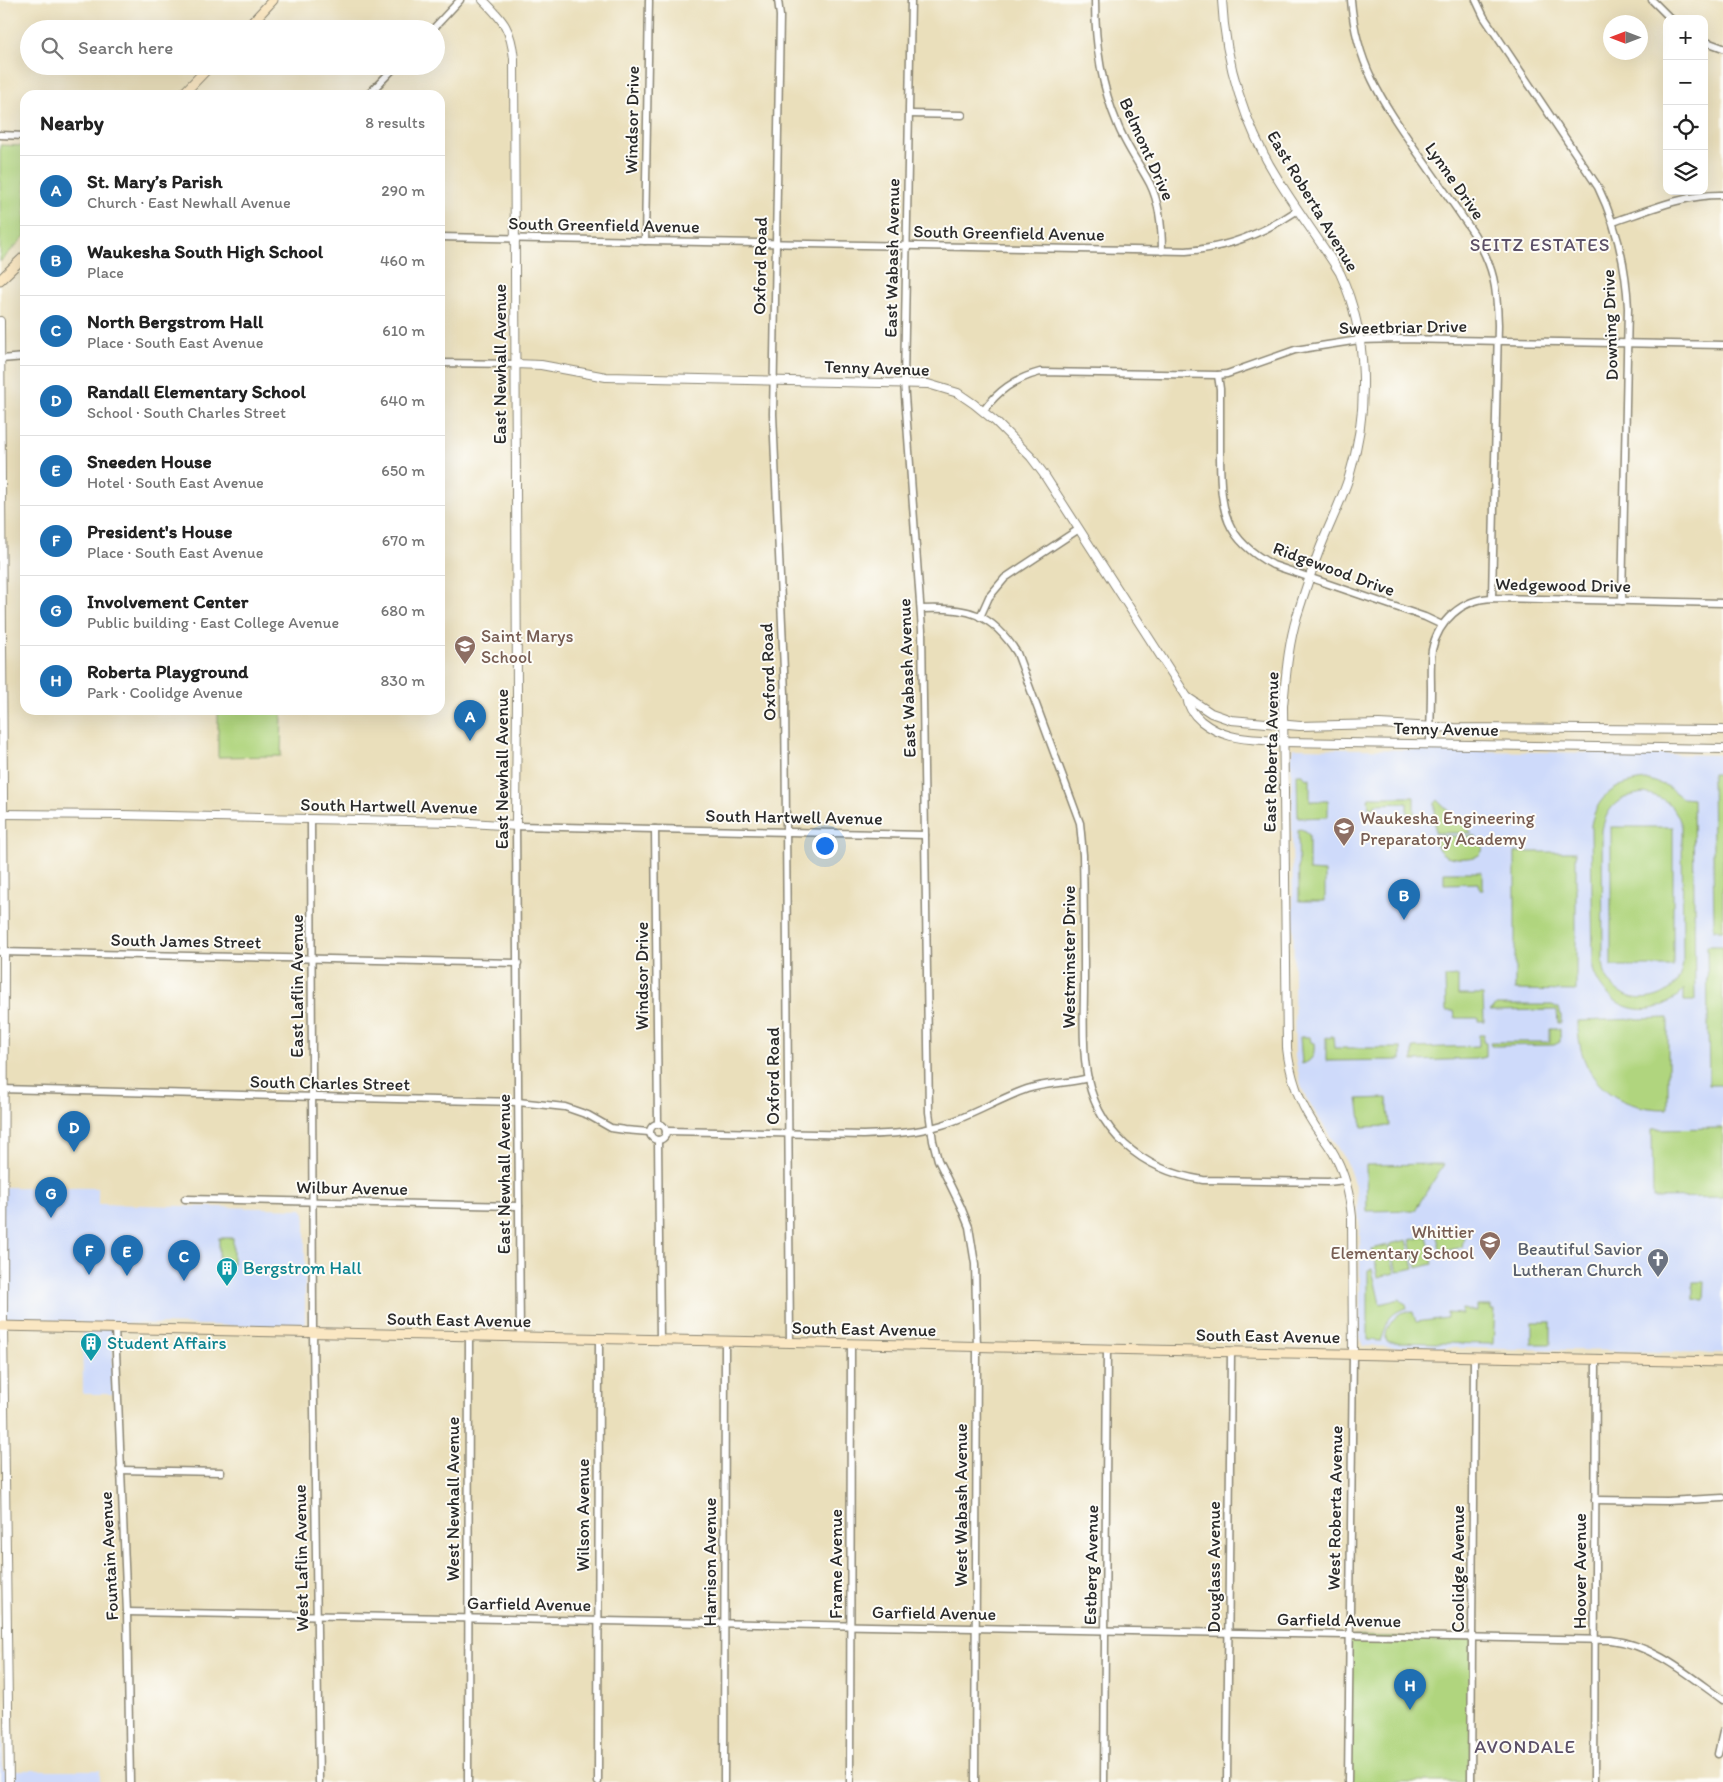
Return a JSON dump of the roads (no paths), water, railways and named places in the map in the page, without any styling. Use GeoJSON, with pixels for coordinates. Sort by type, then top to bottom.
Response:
{"type":"FeatureCollection","features":[{"type":"Feature","properties":{"kind":"main road"},"geometry":{"type":"LineString","coordinates":[[253,20],[269,1]]}},
{"type":"Feature","properties":{"kind":"main road"},"geometry":{"type":"LineString","coordinates":[[187,90],[201,75]]}},
{"type":"Feature","properties":{"kind":"main road"},"geometry":{"type":"LineString","coordinates":[[0,280],[20,261]]}},
{"type":"Feature","properties":{"kind":"main road","name":"South East Avenue"},"geometry":{"type":"LineString","coordinates":[[2,1326],[977,1348],[1723,1362]]}},
{"type":"Feature","properties":{"kind":"street"},"geometry":{"type":"LineString","coordinates":[[441,20],[460,0]]}},
{"type":"Feature","properties":{"kind":"street","name":"East Newhall Avenue"},"geometry":{"type":"LineString","coordinates":[[483,0],[507,28],[512,49],[514,80],[516,826],[520,1338]]}},
{"type":"Feature","properties":{"kind":"street","name":"Windsor Drive"},"geometry":{"type":"LineString","coordinates":[[645,241],[649,0]]}},
{"type":"Feature","properties":{"kind":"street","name":"Oxford Road"},"geometry":{"type":"LineString","coordinates":[[778,0],[780,16],[773,437],[785,694],[790,1343]]}},
{"type":"Feature","properties":{"kind":"street","name":"East Wabash Avenue"},"geometry":{"type":"LineString","coordinates":[[911,0],[904,382],[921,610],[930,1128],[938,1160],[961,1207],[971,1237],[975,1264],[977,1348]]}},
{"type":"Feature","properties":{"kind":"street","name":"Belmont Drive"},"geometry":{"type":"LineString","coordinates":[[1094,0],[1096,40],[1103,85],[1118,126],[1150,185],[1157,202],[1160,216],[1162,251]]}},
{"type":"Feature","properties":{"kind":"street","name":"East Roberta Avenue"},"geometry":{"type":"LineString","coordinates":[[1222,0],[1230,59],[1244,107],[1268,160],[1298,210],[1340,273],[1351,303],[1359,340],[1363,381],[1361,417],[1355,455],[1343,494],[1323,540],[1296,618],[1286,677],[1283,724],[1286,1037],[1289,1062],[1299,1098],[1313,1124],[1335,1156],[1350,1196],[1352,1217],[1353,1354]]}},
{"type":"Feature","properties":{"kind":"street","name":"Lynne Drive"},"geometry":{"type":"LineString","coordinates":[[1351,0],[1356,39],[1376,90],[1474,234],[1494,276],[1497,296],[1497,341],[1492,598]]}},
{"type":"Feature","properties":{"kind":"street","name":"Downing Drive"},"geometry":{"type":"LineString","coordinates":[[1476,0],[1484,17],[1588,171],[1605,202],[1621,246],[1626,276],[1628,308],[1622,601]]}},
{"type":"Feature","properties":{"kind":"street"},"geometry":{"type":"LineString","coordinates":[[1652,0],[1667,15]]}},
{"type":"Feature","properties":{"kind":"street"},"geometry":{"type":"LineString","coordinates":[[1708,42],[1723,48]]}},
{"type":"Feature","properties":{"kind":"street"},"geometry":{"type":"LineString","coordinates":[[373,90],[387,75]]}},
{"type":"Feature","properties":{"kind":"street"},"geometry":{"type":"LineString","coordinates":[[910,114],[962,115]]}},
{"type":"Feature","properties":{"kind":"street"},"geometry":{"type":"LineString","coordinates":[[0,135],[20,136]]}},
{"type":"Feature","properties":{"kind":"street"},"geometry":{"type":"LineString","coordinates":[[1613,222],[1681,200],[1723,195]]}},
{"type":"Feature","properties":{"kind":"street","name":"South Greenfield Avenue"},"geometry":{"type":"LineString","coordinates":[[445,237],[1162,251],[1199,250],[1230,243],[1270,228],[1298,210]]}},
{"type":"Feature","properties":{"kind":"street"},"geometry":{"type":"LineString","coordinates":[[0,321],[3,1585],[9,1782]]}},
{"type":"Feature","properties":{"kind":"street","name":"Sweetbriar Drive"},"geometry":{"type":"LineString","coordinates":[[983,411],[992,398],[1007,385],[1018,379],[1040,372],[1218,376],[1295,350],[1359,340],[1400,339],[1723,346]]}},
{"type":"Feature","properties":{"kind":"street"},"geometry":{"type":"LineString","coordinates":[[1,359],[20,357]]}},
{"type":"Feature","properties":{"kind":"street","name":"Tenny Avenue"},"geometry":{"type":"LineString","coordinates":[[445,363],[540,365],[606,377],[904,382],[928,384],[958,393],[983,411],[1031,457],[1187,697],[1211,713],[1230,720],[1300,726],[1380,724],[1723,730]]}},
{"type":"Feature","properties":{"kind":"street","name":"Ridgewood Drive"},"geometry":{"type":"LineString","coordinates":[[1218,376],[1220,389],[1221,494],[1228,522],[1237,538],[1256,556],[1273,566],[1425,617],[1442,625]]}},
{"type":"Feature","properties":{"kind":"street"},"geometry":{"type":"LineString","coordinates":[[980,617],[989,597],[1005,578],[1079,529]]}},
{"type":"Feature","properties":{"kind":"street","name":"Wedgewood Drive"},"geometry":{"type":"LineString","coordinates":[[1430,744],[1432,656],[1435,641],[1442,625],[1461,606],[1477,600],[1492,598],[1723,603]]}},
{"type":"Feature","properties":{"kind":"street","name":"Westminster Drive"},"geometry":{"type":"LineString","coordinates":[[921,610],[950,608],[965,610],[994,625],[1003,633],[1017,653],[1081,829],[1083,855],[1085,1056],[1090,1090],[1111,1129],[1126,1147],[1140,1157],[1166,1171],[1185,1177],[1203,1180],[1328,1182],[1345,1180]]}},
{"type":"Feature","properties":{"kind":"street","name":"Tenny Avenue"},"geometry":{"type":"LineString","coordinates":[[1187,697],[1188,704],[1197,717],[1211,729],[1224,735],[1248,739],[1284,742],[1723,749]]}},
{"type":"Feature","properties":{"kind":"street","name":"South Hartwell Avenue"},"geometry":{"type":"LineString","coordinates":[[1,814],[96,814],[455,822],[516,826],[925,835]]}},
{"type":"Feature","properties":{"kind":"street","name":"East Laflin Avenue"},"geometry":{"type":"LineString","coordinates":[[311,819],[313,1333]]}},
{"type":"Feature","properties":{"kind":"street","name":"Windsor Drive"},"geometry":{"type":"LineString","coordinates":[[656,829],[658,1123]]}},
{"type":"Feature","properties":{"kind":"street","name":"South James Street"},"geometry":{"type":"LineString","coordinates":[[2,952],[518,963]]}},
{"type":"Feature","properties":{"kind":"street"},"geometry":{"type":"LineString","coordinates":[[666,1131],[890,1134],[944,1125],[1030,1088],[1074,1082],[1088,1078]]}},
{"type":"Feature","properties":{"kind":"street","name":"South Charles Street"},"geometry":{"type":"LineString","coordinates":[[2,1089],[518,1102],[565,1107],[588,1115],[611,1128],[649,1132]]}},
{"type":"Feature","properties":{"kind":"street"},"geometry":{"type":"LineString","coordinates":[[658,1123],[665,1126],[666,1131],[663,1138],[658,1140],[651,1137],[649,1132],[651,1126],[658,1123]]}},
{"type":"Feature","properties":{"kind":"street"},"geometry":{"type":"LineString","coordinates":[[658,1140],[660,1341]]}},
{"type":"Feature","properties":{"kind":"street","name":"Wilbur Avenue"},"geometry":{"type":"LineString","coordinates":[[185,1200],[519,1206]]}},
{"type":"Feature","properties":{"kind":"street","name":"Fountain Avenue"},"geometry":{"type":"LineString","coordinates":[[115,1328],[127,1612],[130,1782]]}},
{"type":"Feature","properties":{"kind":"street","name":"West Laflin Avenue"},"geometry":{"type":"LineString","coordinates":[[313,1333],[319,1782]]}},
{"type":"Feature","properties":{"kind":"street","name":"West Newhall Avenue"},"geometry":{"type":"LineString","coordinates":[[468,1336],[468,1782]]}},
{"type":"Feature","properties":{"kind":"street","name":"Wilson Avenue"},"geometry":{"type":"LineString","coordinates":[[598,1782],[599,1339]]}},
{"type":"Feature","properties":{"kind":"street","name":"Harrison Avenue"},"geometry":{"type":"LineString","coordinates":[[724,1782],[725,1342]]}},
{"type":"Feature","properties":{"kind":"street","name":"Frame Avenue"},"geometry":{"type":"LineString","coordinates":[[850,1782],[851,1345]]}},
{"type":"Feature","properties":{"kind":"street","name":"West Wabash Avenue"},"geometry":{"type":"LineString","coordinates":[[975,1782],[977,1348]]}},
{"type":"Feature","properties":{"kind":"street","name":"Estberg Avenue"},"geometry":{"type":"LineString","coordinates":[[1104,1782],[1107,1349]]}},
{"type":"Feature","properties":{"kind":"street","name":"Douglass Avenue"},"geometry":{"type":"LineString","coordinates":[[1227,1782],[1230,1352]]}},
{"type":"Feature","properties":{"kind":"street","name":"West Roberta Avenue"},"geometry":{"type":"LineString","coordinates":[[1348,1782],[1353,1354]]}},
{"type":"Feature","properties":{"kind":"street","name":"Coolidge Avenue"},"geometry":{"type":"LineString","coordinates":[[1471,1782],[1474,1357]]}},
{"type":"Feature","properties":{"kind":"street","name":"Hoover Avenue"},"geometry":{"type":"LineString","coordinates":[[1594,1782],[1596,1360]]}},
{"type":"Feature","properties":{"kind":"street"},"geometry":{"type":"LineString","coordinates":[[120,1470],[220,1472]]}},
{"type":"Feature","properties":{"kind":"street"},"geometry":{"type":"LineString","coordinates":[[1595,1500],[1667,1501],[1723,1498]]}},
{"type":"Feature","properties":{"kind":"street","name":"Garfield Avenue"},"geometry":{"type":"LineString","coordinates":[[127,1612],[1621,1641],[1643,1647],[1659,1656],[1723,1700]]}},
{"type":"Feature","properties":{"kind":"street"},"geometry":{"type":"LineString","coordinates":[[1718,1754],[1723,1732]]}},
{"type":"Feature","properties":{"kind":"place","name":"Saint Marys School"},"geometry":{"type":"Point","coordinates":[465,665]}},
{"type":"Feature","properties":{"kind":"place","name":"St. Mary’s Parish"},"geometry":{"type":"Point","coordinates":[470,741]}},
{"type":"Feature","properties":{"kind":"place","name":"Waukesha Engineering Preparatory Academy"},"geometry":{"type":"Point","coordinates":[1344,847]}},
{"type":"Feature","properties":{"kind":"place","name":"Waukesha South High School"},"geometry":{"type":"Point","coordinates":[1404,920]}},
{"type":"Feature","properties":{"kind":"place","name":"Randall Elementary School"},"geometry":{"type":"Point","coordinates":[74,1152]}},
{"type":"Feature","properties":{"kind":"place","name":"Involvement Center"},"geometry":{"type":"Point","coordinates":[51,1218]}},
{"type":"Feature","properties":{"kind":"place","name":"Whittier Elementary School"},"geometry":{"type":"Point","coordinates":[1490,1261]}},
{"type":"Feature","properties":{"kind":"place","name":"President's House"},"geometry":{"type":"Point","coordinates":[89,1275]}},
{"type":"Feature","properties":{"kind":"place","name":"Sneeden House"},"geometry":{"type":"Point","coordinates":[127,1276]}},
{"type":"Feature","properties":{"kind":"place","name":"Beautiful Savior Lutheran Church"},"geometry":{"type":"Point","coordinates":[1658,1278]}},
{"type":"Feature","properties":{"kind":"place","name":"North Bergstrom Hall"},"geometry":{"type":"Point","coordinates":[184,1281]}},
{"type":"Feature","properties":{"kind":"place","name":"Bergstrom Hall"},"geometry":{"type":"Point","coordinates":[227,1287]}},
{"type":"Feature","properties":{"kind":"place","name":"Student Affairs"},"geometry":{"type":"Point","coordinates":[91,1362]}},
{"type":"Feature","properties":{"kind":"place","name":"Roberta Playground"},"geometry":{"type":"Point","coordinates":[1410,1710]}},
{"type":"Feature","properties":{"kind":"district","name":"SEITZ ESTATES"},"geometry":{"type":"Point","coordinates":[1540,244]}},
{"type":"Feature","properties":{"kind":"district","name":"AVONDALE"},"geometry":{"type":"Point","coordinates":[1525,1746]}}]}
